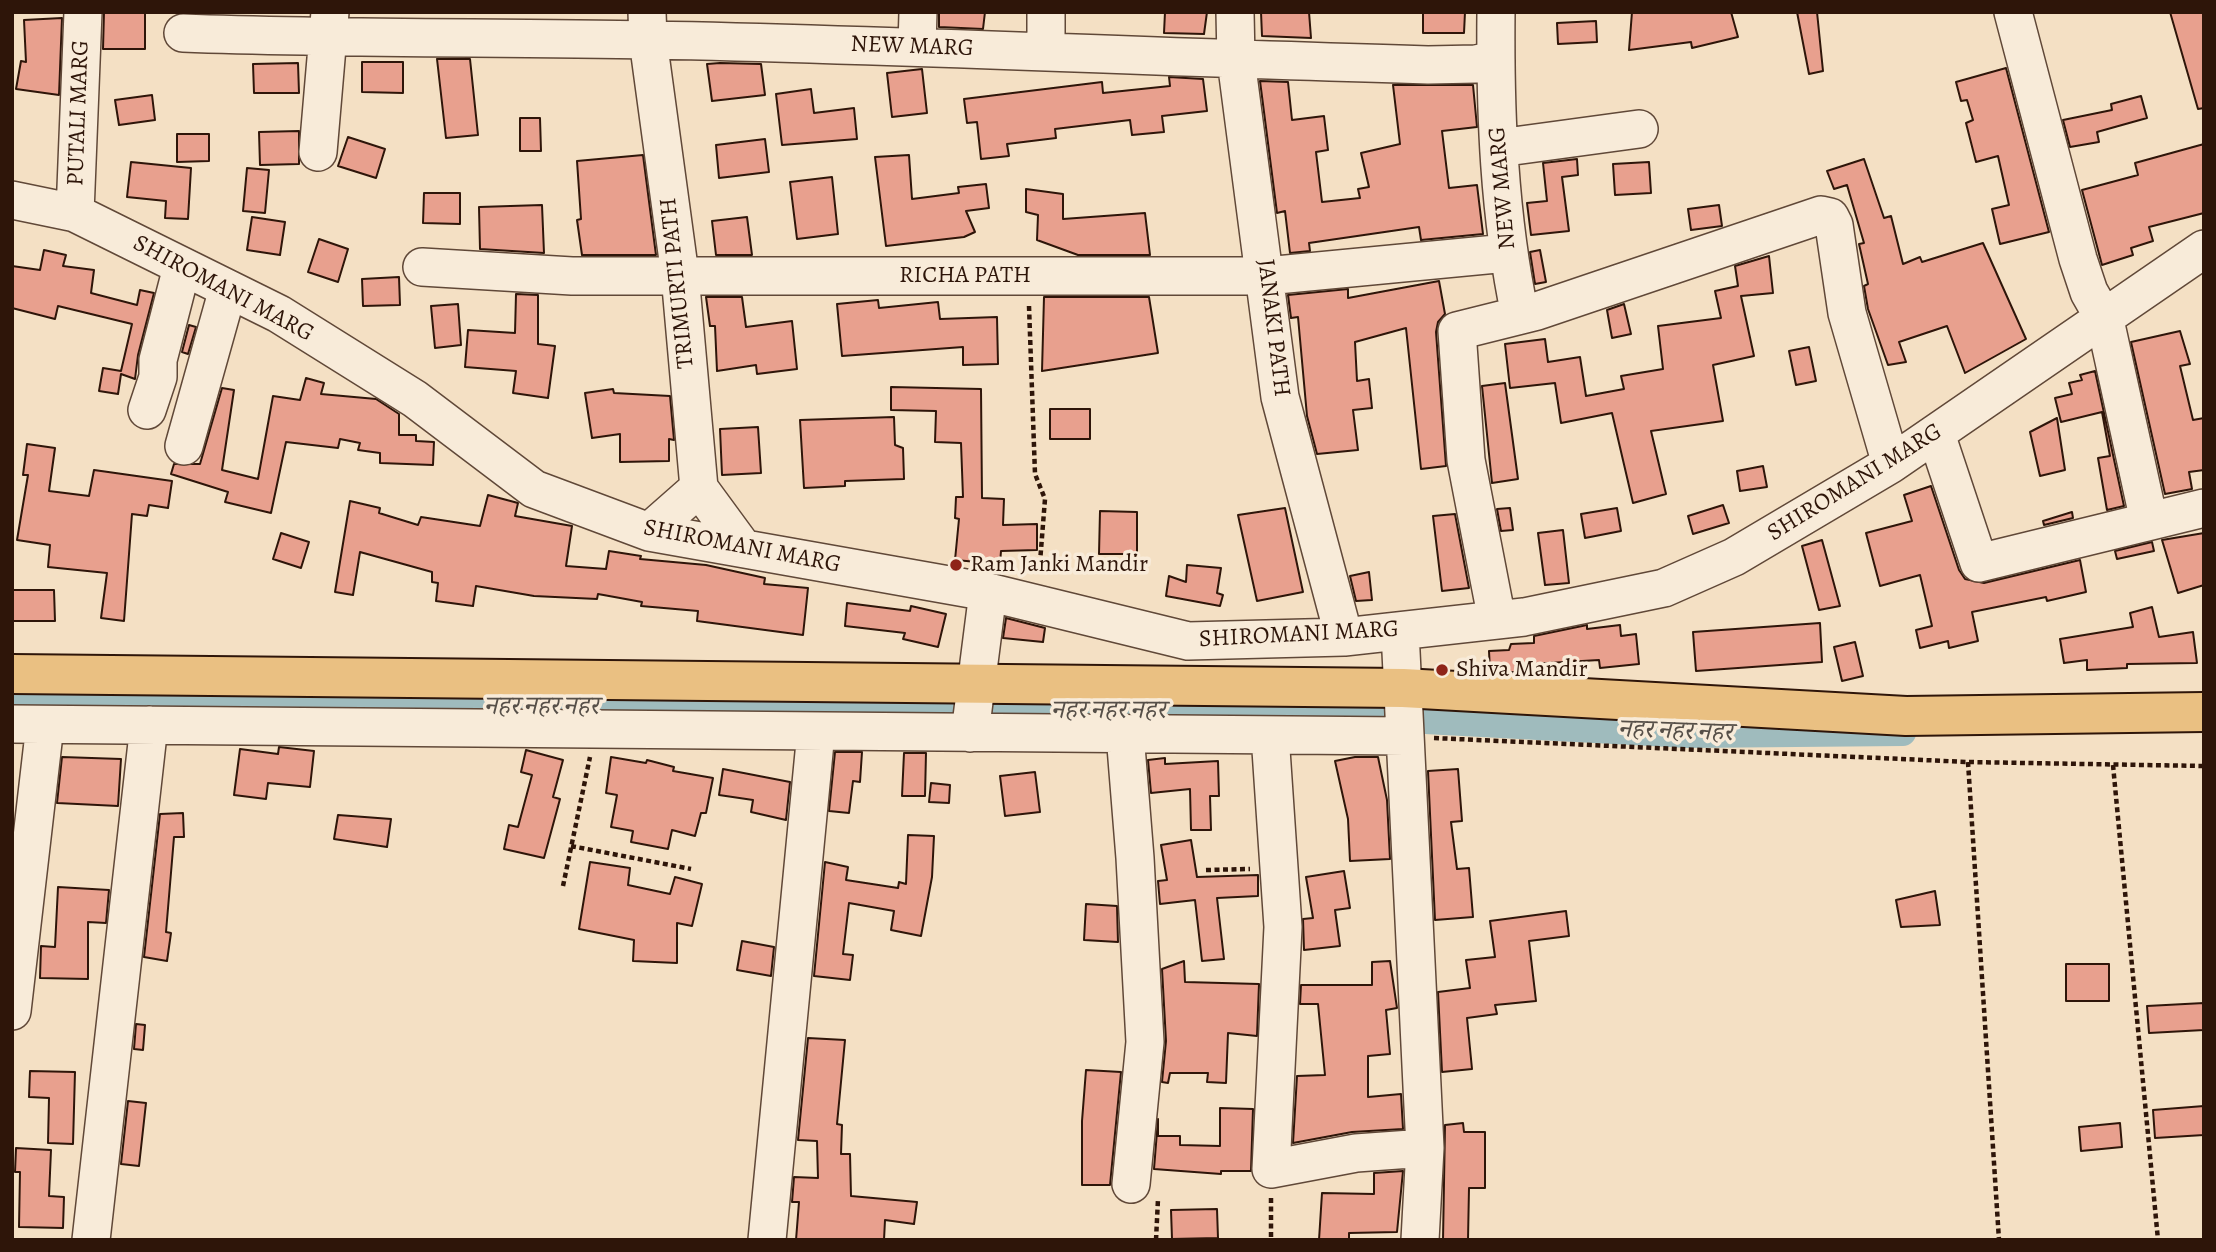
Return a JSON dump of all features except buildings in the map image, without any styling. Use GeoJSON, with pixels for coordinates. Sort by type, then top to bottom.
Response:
{"type":"FeatureCollection","features":[{"type":"Feature","properties":{"kind":"main road"},"geometry":{"type":"LineString","coordinates":[[12,674],[977,684],[1404,716],[1906,716],[2204,712]]}},
{"type":"Feature","properties":{"kind":"street","name":"PUTALI MARG"},"geometry":{"type":"LineString","coordinates":[[75,214],[83,12]]}},
{"type":"Feature","properties":{"kind":"street"},"geometry":{"type":"LineString","coordinates":[[1046,12],[1046,51]]}},
{"type":"Feature","properties":{"kind":"street","name":"JANAKI PATH"},"geometry":{"type":"LineString","coordinates":[[1235,12],[1236,60],[1280,397],[1344,637]]}},
{"type":"Feature","properties":{"kind":"street","name":"NEW MARG"},"geometry":{"type":"LineString","coordinates":[[1496,12],[1499,148],[1507,253],[1520,315]]}},
{"type":"Feature","properties":{"kind":"street"},"geometry":{"type":"LineString","coordinates":[[2013,12],[2074,246],[2090,292],[2105,320],[2149,521]]}},
{"type":"Feature","properties":{"kind":"street"},"geometry":{"type":"LineString","coordinates":[[318,152],[329,26]]}},
{"type":"Feature","properties":{"kind":"street","name":"NEW MARG"},"geometry":{"type":"LineString","coordinates":[[183,33],[329,26],[917,29],[1046,51],[1428,65],[1476,64],[1496,60]]}},
{"type":"Feature","properties":{"kind":"street","name":"TRIMURTI PATH"},"geometry":{"type":"LineString","coordinates":[[648,26],[680,275],[699,488]]}},
{"type":"Feature","properties":{"kind":"street"},"geometry":{"type":"LineString","coordinates":[[1499,148],[1639,129]]}},
{"type":"Feature","properties":{"kind":"street","name":"SHIROMANI MARG"},"geometry":{"type":"LineString","coordinates":[[12,200],[75,214],[279,314],[415,399],[534,489],[649,532],[988,592],[1188,641],[1344,637],[1401,631],[1497,620],[1664,588],[1734,557],[1891,464],[2105,320],[2204,249]]}},
{"type":"Feature","properties":{"kind":"street"},"geometry":{"type":"LineString","coordinates":[[1497,620],[1466,460],[1457,331],[1520,315],[1821,215],[1830,218],[1834,225],[1847,313],[1891,464]]}},
{"type":"Feature","properties":{"kind":"street","name":"RICHA PATH"},"geometry":{"type":"LineString","coordinates":[[422,267],[572,276],[1266,276],[1507,253]]}},
{"type":"Feature","properties":{"kind":"street"},"geometry":{"type":"LineString","coordinates":[[147,410],[158,377],[158,360],[182,267]]}},
{"type":"Feature","properties":{"kind":"street"},"geometry":{"type":"LineString","coordinates":[[184,446],[228,289]]}},
{"type":"Feature","properties":{"kind":"street"},"geometry":{"type":"LineString","coordinates":[[1936,434],[1979,562],[2204,508]]}},
{"type":"Feature","properties":{"kind":"street"},"geometry":{"type":"LineString","coordinates":[[649,532],[699,488],[743,548]]}},
{"type":"Feature","properties":{"kind":"street"},"geometry":{"type":"LineString","coordinates":[[970,733],[988,592]]}},
{"type":"Feature","properties":{"kind":"street"},"geometry":{"type":"LineString","coordinates":[[1401,631],[1425,1148],[1420,1240]]}},
{"type":"Feature","properties":{"kind":"street"},"geometry":{"type":"LineString","coordinates":[[12,1011],[28,724],[1270,735],[1404,716]]}},
{"type":"Feature","properties":{"kind":"street"},"geometry":{"type":"LineString","coordinates":[[91,1240],[149,725]]}},
{"type":"Feature","properties":{"kind":"street"},"geometry":{"type":"LineString","coordinates":[[767,1240],[816,732]]}},
{"type":"Feature","properties":{"kind":"street"},"geometry":{"type":"LineString","coordinates":[[1125,734],[1136,858],[1145,1042],[1131,1184]]}},
{"type":"Feature","properties":{"kind":"street"},"geometry":{"type":"LineString","coordinates":[[1270,735],[1283,957],[1271,1169],[1356,1153],[1425,1148]]}},
{"type":"Feature","properties":{"kind":"path"},"geometry":{"type":"LineString","coordinates":[[1029,276],[1035,474],[1045,499],[1037,604]]}},
{"type":"Feature","properties":{"kind":"path"},"geometry":{"type":"LineString","coordinates":[[1404,716],[1968,762],[2204,766]]}},
{"type":"Feature","properties":{"kind":"path"},"geometry":{"type":"LineString","coordinates":[[563,886],[596,730]]}},
{"type":"Feature","properties":{"kind":"path"},"geometry":{"type":"LineString","coordinates":[[1968,762],[1999,1240]]}},
{"type":"Feature","properties":{"kind":"path"},"geometry":{"type":"LineString","coordinates":[[2113,765],[2158,1240]]}},
{"type":"Feature","properties":{"kind":"path"},"geometry":{"type":"LineString","coordinates":[[571,846],[691,869]]}},
{"type":"Feature","properties":{"kind":"path"},"geometry":{"type":"LineString","coordinates":[[1206,870],[1279,867]]}},
{"type":"Feature","properties":{"kind":"path"},"geometry":{"type":"LineString","coordinates":[[1271,1169],[1271,1240]]}},
{"type":"Feature","properties":{"kind":"waterway","name":"नहर नहर नहर"},"geometry":{"type":"LineString","coordinates":[[12,705],[500,705],[1275,713],[1688,735],[1903,733]]}},
{"type":"Feature","properties":{"kind":"place","name":"Ram Janki Mandir"},"geometry":{"type":"Point","coordinates":[956,565]}},
{"type":"Feature","properties":{"kind":"place","name":"Shiva Mandir"},"geometry":{"type":"Point","coordinates":[1442,670]}}]}
